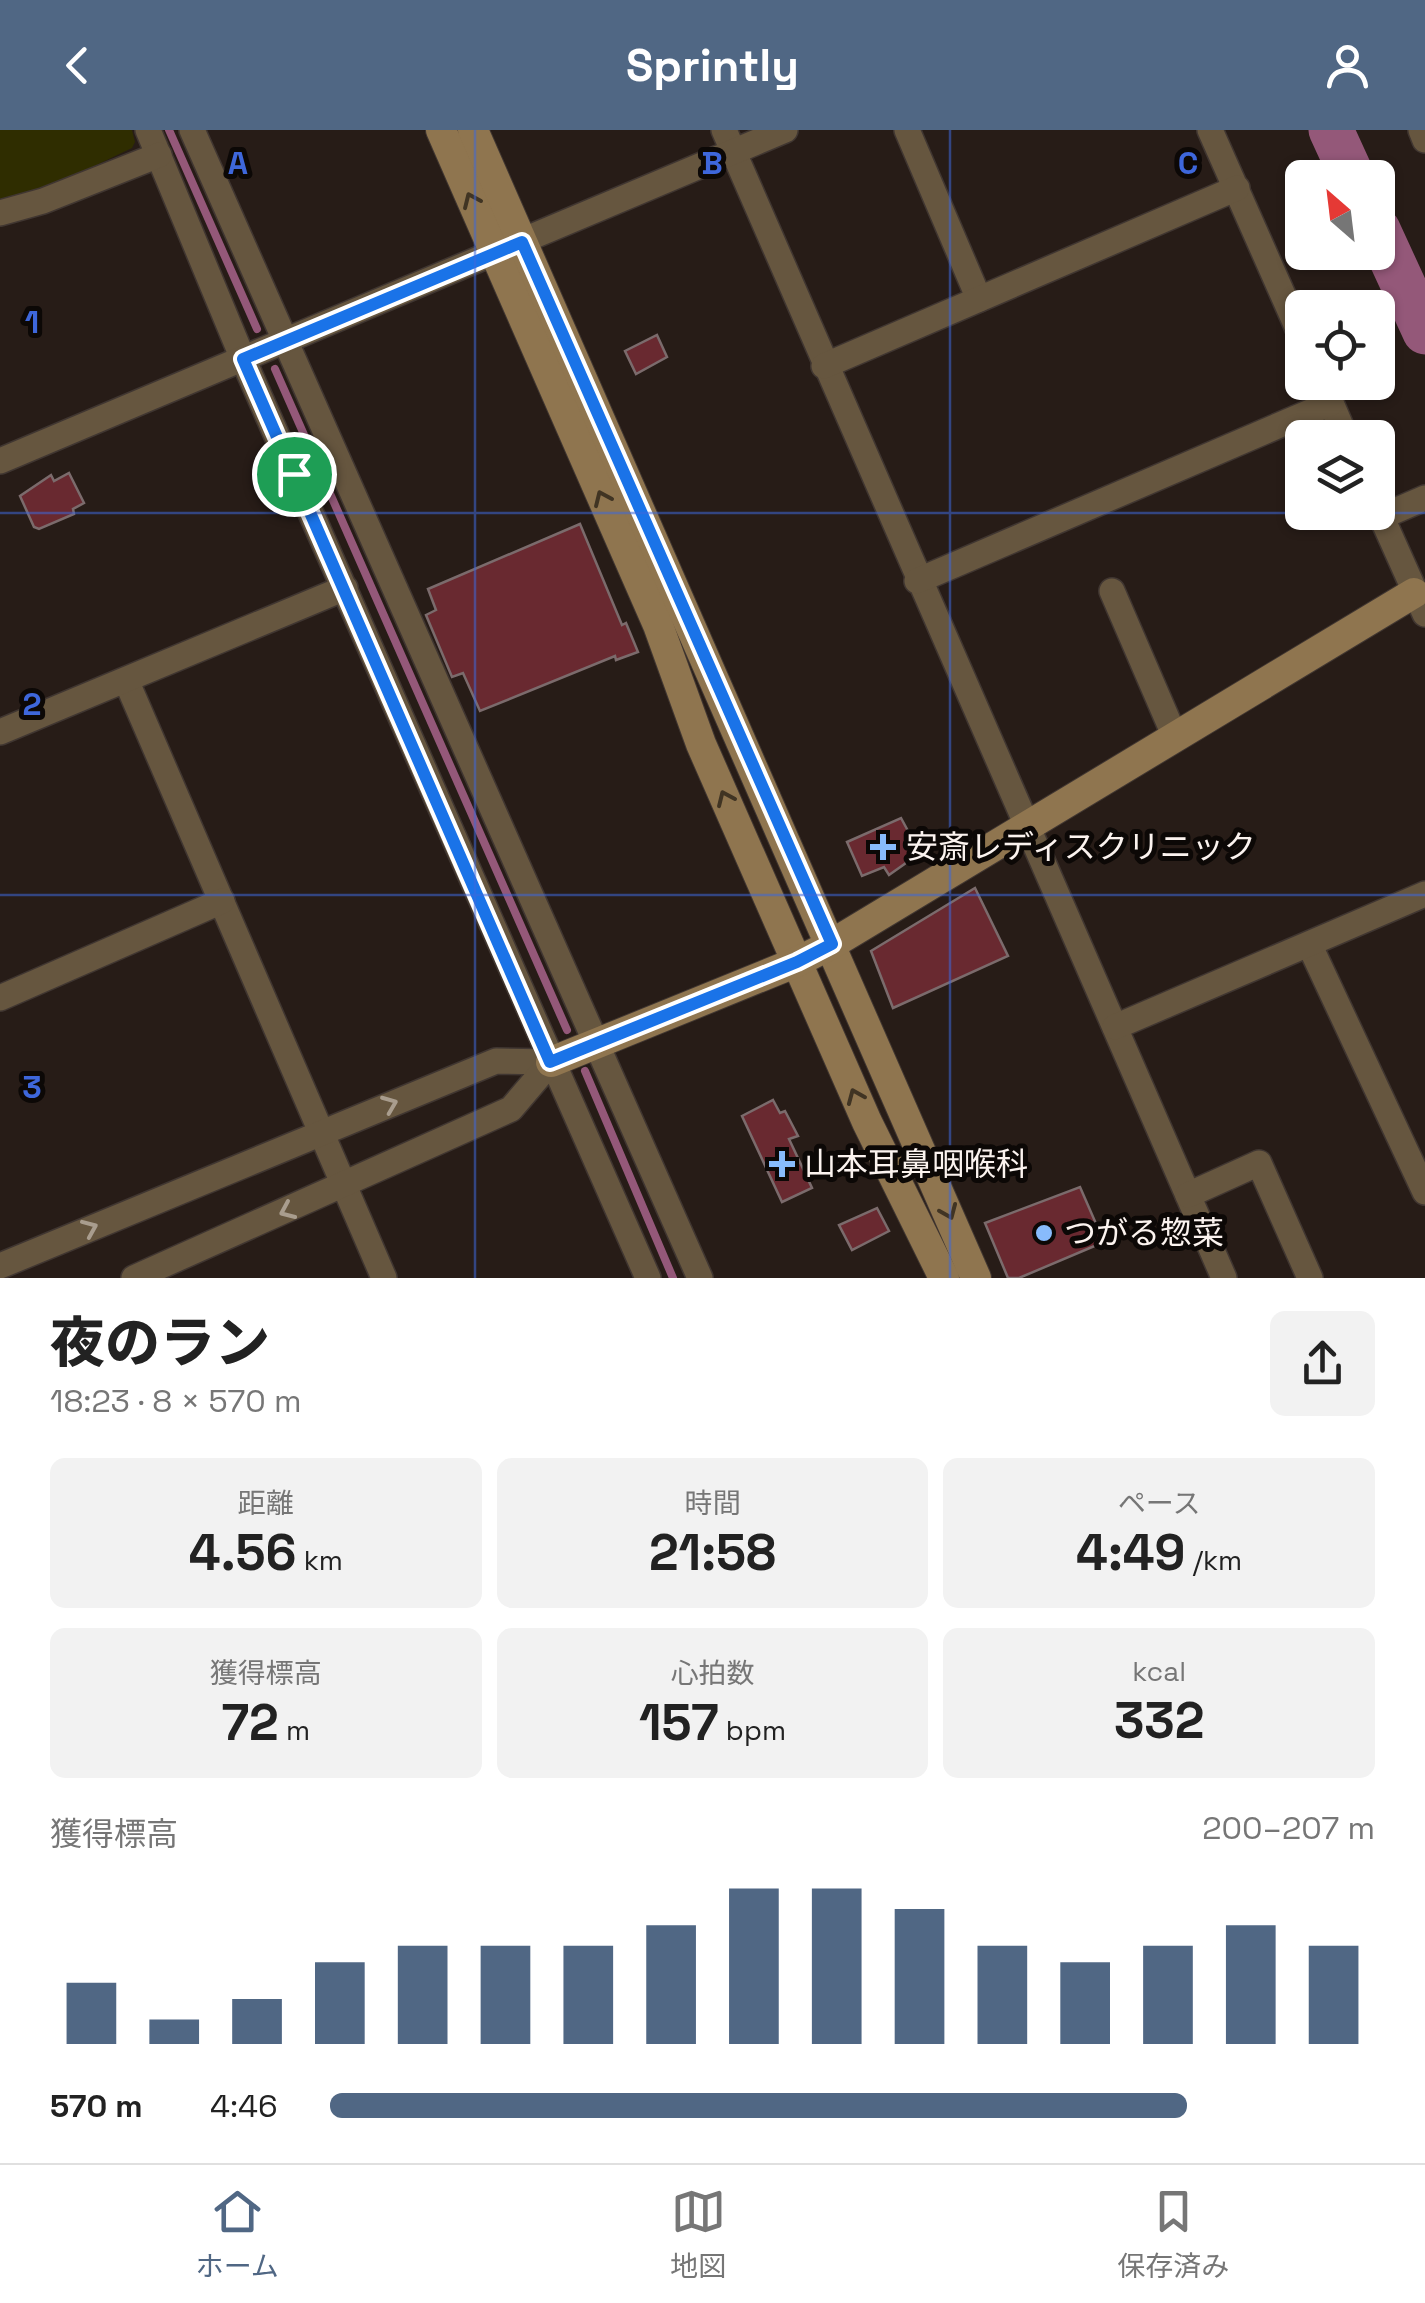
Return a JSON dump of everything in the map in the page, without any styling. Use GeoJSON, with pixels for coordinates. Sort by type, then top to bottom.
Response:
{"type":"FeatureCollection","features":[{"type":"Feature","properties":{"kind":"street"},"geometry":{"type":"LineString","coordinates":[[148,130],[243,359],[648,1278]]}},
{"type":"Feature","properties":{"kind":"street"},"geometry":{"type":"LineString","coordinates":[[192,130],[700,1278]]}},
{"type":"Feature","properties":{"kind":"street"},"geometry":{"type":"LineString","coordinates":[[440,130],[508,247],[832,944],[976,1278]]}},
{"type":"Feature","properties":{"kind":"street"},"geometry":{"type":"LineString","coordinates":[[473,130],[508,247],[701,744],[867,1122],[944,1278]]}},
{"type":"Feature","properties":{"kind":"street"},"geometry":{"type":"LineString","coordinates":[[0,461],[508,247],[729,141],[786,130]]}},
{"type":"Feature","properties":{"kind":"street"},"geometry":{"type":"LineString","coordinates":[[907,130],[979,299]]}},
{"type":"Feature","properties":{"kind":"street"},"geometry":{"type":"LineString","coordinates":[[1210,130],[1285,299]]}},
{"type":"Feature","properties":{"kind":"street"},"geometry":{"type":"LineString","coordinates":[[1420,130],[1425,140]]}},
{"type":"Feature","properties":{"kind":"street"},"geometry":{"type":"LineString","coordinates":[[729,141],[917,582],[1224,1278]]}},
{"type":"Feature","properties":{"kind":"street"},"geometry":{"type":"LineString","coordinates":[[0,213],[44,201],[159,155]]}},
{"type":"Feature","properties":{"kind":"street"},"geometry":{"type":"LineString","coordinates":[[824,366],[1237,188]]}},
{"type":"Feature","properties":{"kind":"street"},"geometry":{"type":"LineString","coordinates":[[917,582],[1311,400]]}},
{"type":"Feature","properties":{"kind":"street"},"geometry":{"type":"LineString","coordinates":[[1395,508],[1423,499]]}},
{"type":"Feature","properties":{"kind":"street"},"geometry":{"type":"LineString","coordinates":[[0,1266],[496,1062],[550,1062],[797,962],[832,944],[1026,824],[1420,603],[1387,530]]}},
{"type":"Feature","properties":{"kind":"street"},"geometry":{"type":"LineString","coordinates":[[0,732],[345,588]]}},
{"type":"Feature","properties":{"kind":"street"},"geometry":{"type":"LineString","coordinates":[[1112,591],[1175,738]]}},
{"type":"Feature","properties":{"kind":"street"},"geometry":{"type":"LineString","coordinates":[[126,680],[324,1131],[384,1278]]}},
{"type":"Feature","properties":{"kind":"street"},"geometry":{"type":"LineString","coordinates":[[1115,1026],[1425,894]]}},
{"type":"Feature","properties":{"kind":"street"},"geometry":{"type":"LineString","coordinates":[[0,998],[222,901]]}},
{"type":"Feature","properties":{"kind":"street"},"geometry":{"type":"LineString","coordinates":[[1310,946],[1425,1192]]}},
{"type":"Feature","properties":{"kind":"street"},"geometry":{"type":"LineString","coordinates":[[134,1278],[510,1110],[550,1062]]}},
{"type":"Feature","properties":{"kind":"street"},"geometry":{"type":"LineString","coordinates":[[1188,1195],[1259,1162],[1310,1278]]}},
{"type":"Feature","properties":{"kind":"shaded area"},"geometry":{"type":"Polygon","coordinates":[[[0,130],[132,130],[135,142],[132,148],[40,192],[0,201],[0,130]]]}},
{"type":"Feature","properties":{"kind":"building"},"geometry":{"type":"Polygon","coordinates":[[[657,335],[667,357],[636,374],[625,351],[657,335]]]}},
{"type":"Feature","properties":{"kind":"building"},"geometry":{"type":"Polygon","coordinates":[[[69,473],[84,503],[73,509],[74,514],[39,529],[34,527],[20,496],[51,475],[54,481],[69,473]]]}},
{"type":"Feature","properties":{"kind":"building"},"geometry":{"type":"Polygon","coordinates":[[[580,524],[622,625],[626,623],[638,652],[616,660],[615,656],[480,711],[463,673],[452,677],[426,615],[436,610],[428,589],[580,524]]]}},
{"type":"Feature","properties":{"kind":"building","name":"安斎レディスクリニック"},"geometry":{"type":"Polygon","coordinates":[[[901,818],[920,853],[889,875],[884,867],[862,876],[847,842],[901,818]]]}},
{"type":"Feature","properties":{"kind":"building"},"geometry":{"type":"Polygon","coordinates":[[[975,888],[1008,956],[893,1008],[871,951],[975,888]]]}},
{"type":"Feature","properties":{"kind":"building","name":"山本耳鼻咽喉科"},"geometry":{"type":"Polygon","coordinates":[[[773,1100],[780,1113],[785,1111],[798,1136],[789,1139],[812,1188],[782,1202],[742,1116],[773,1100]]]}},
{"type":"Feature","properties":{"kind":"building","name":"つがる惣菜"},"geometry":{"type":"Polygon","coordinates":[[[1080,1187],[1104,1242],[1019,1278],[1008,1278],[985,1223],[1080,1187]]]}},
{"type":"Feature","properties":{"kind":"building"},"geometry":{"type":"Polygon","coordinates":[[[877,1208],[889,1231],[852,1250],[839,1225],[877,1208]]]}},
{"type":"Feature","properties":{"kind":"waterway"},"geometry":{"type":"LineString","coordinates":[[169,130],[257,329]]}},
{"type":"Feature","properties":{"kind":"waterway"},"geometry":{"type":"LineString","coordinates":[[1331,130],[1345,160]]}},
{"type":"Feature","properties":{"kind":"waterway"},"geometry":{"type":"LineString","coordinates":[[1395,267],[1425,332]]}},
{"type":"Feature","properties":{"kind":"waterway"},"geometry":{"type":"LineString","coordinates":[[275,369],[567,1030]]}},
{"type":"Feature","properties":{"kind":"waterway"},"geometry":{"type":"LineString","coordinates":[[585,1071],[673,1278]]}},
{"type":"Feature","properties":{"kind":"place","name":"安斎レディスクリニック"},"geometry":{"type":"Point","coordinates":[883,847]}},
{"type":"Feature","properties":{"kind":"place","name":"山本耳鼻咽喉科"},"geometry":{"type":"Point","coordinates":[782,1164]}},
{"type":"Feature","properties":{"kind":"place","name":"つがる惣菜"},"geometry":{"type":"Point","coordinates":[1044,1233]}},
{"type":"Feature","properties":{"kind":"route"},"geometry":{"type":"LineString","coordinates":[[522,242],[832,944],[797,962],[550,1062],[294,474],[243,359],[522,242]]}}]}
